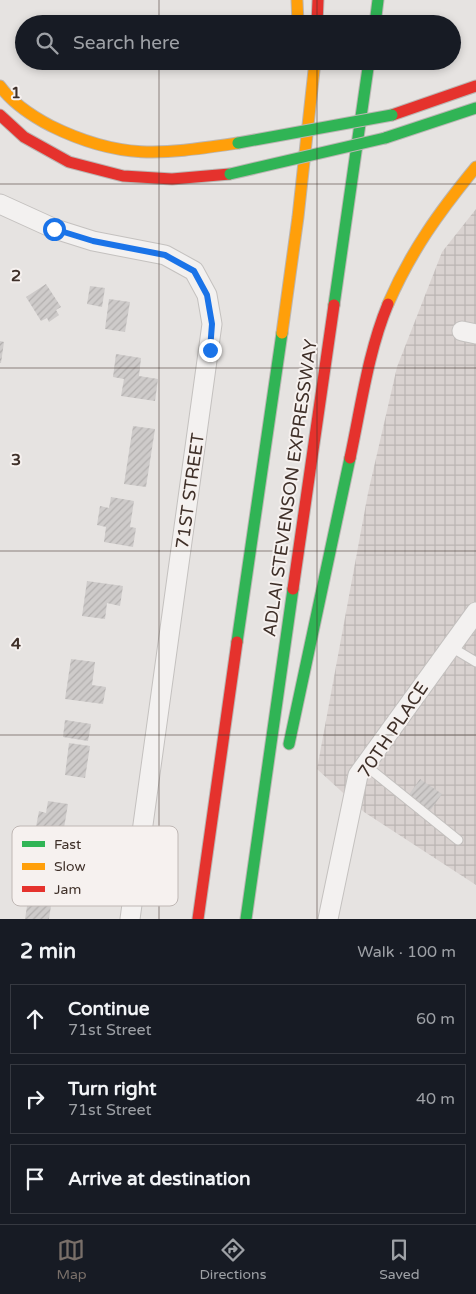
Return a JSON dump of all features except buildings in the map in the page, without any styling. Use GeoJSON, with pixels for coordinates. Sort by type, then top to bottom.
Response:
{"type":"FeatureCollection","features":[{"type":"Feature","properties":{"kind":"highway"},"geometry":{"type":"LineString","coordinates":[[297,0],[298,15]]}},
{"type":"Feature","properties":{"kind":"highway"},"geometry":{"type":"LineString","coordinates":[[317,15],[318,0]]}},
{"type":"Feature","properties":{"kind":"highway"},"geometry":{"type":"LineString","coordinates":[[376,15],[378,0]]}},
{"type":"Feature","properties":{"kind":"highway"},"geometry":{"type":"LineString","coordinates":[[312,70],[315,79]]}},
{"type":"Feature","properties":{"kind":"highway","name":"ADLAI STEVENSON EXPRESSWAY"},"geometry":{"type":"LineString","coordinates":[[198,919],[298,217],[315,70]]}},
{"type":"Feature","properties":{"kind":"highway","name":"ADLAI STEVENSON EXPRESSWAY"},"geometry":{"type":"LineString","coordinates":[[246,919],[368,70]]}},
{"type":"Feature","properties":{"kind":"highway"},"geometry":{"type":"LineString","coordinates":[[0,86],[5,93],[32,115],[73,137],[124,151],[170,152],[238,143],[392,115],[476,86]]}},
{"type":"Feature","properties":{"kind":"highway"},"geometry":{"type":"LineString","coordinates":[[0,115],[24,137],[69,162],[124,176],[172,179],[230,174],[385,138],[476,108]]}},
{"type":"Feature","properties":{"kind":"highway"},"geometry":{"type":"LineString","coordinates":[[287,752],[366,379],[383,316],[414,250],[443,207],[476,167]]}},
{"type":"Feature","properties":{"kind":"highway"},"geometry":{"type":"LineString","coordinates":[[253,919],[267,852]]}},
{"type":"Feature","properties":{"kind":"street","name":"71ST STREET"},"geometry":{"type":"LineString","coordinates":[[0,204],[54,229],[93,241],[165,255],[194,271],[207,295],[212,324],[143,826]]}},
{"type":"Feature","properties":{"kind":"street","name":"70TH PLACE"},"geometry":{"type":"LineString","coordinates":[[328,919],[358,775],[476,612]]}},
{"type":"Feature","properties":{"kind":"street","name":"71ST STREET"},"geometry":{"type":"LineString","coordinates":[[130,919],[132,906]]}},
{"type":"Feature","properties":{"kind":"lane"},"geometry":{"type":"LineString","coordinates":[[451,647],[476,662]]}},
{"type":"Feature","properties":{"kind":"lane"},"geometry":{"type":"LineString","coordinates":[[365,766],[458,840]]}},
{"type":"Feature","properties":{"kind":"shaded area"},"geometry":{"type":"Polygon","coordinates":[[[476,209],[476,885],[364,812],[317,769],[368,493],[397,367],[442,252],[476,209]]]}},
{"type":"Feature","properties":{"kind":"traffic: fast"},"geometry":{"type":"LineString","coordinates":[[376,15],[378,0]]}},
{"type":"Feature","properties":{"kind":"traffic: fast"},"geometry":{"type":"LineString","coordinates":[[334,305],[368,70]]}},
{"type":"Feature","properties":{"kind":"traffic: fast"},"geometry":{"type":"LineString","coordinates":[[385,138],[476,108]]}},
{"type":"Feature","properties":{"kind":"traffic: fast"},"geometry":{"type":"LineString","coordinates":[[238,143],[392,115]]}},
{"type":"Feature","properties":{"kind":"traffic: fast"},"geometry":{"type":"LineString","coordinates":[[230,174],[385,138]]}},
{"type":"Feature","properties":{"kind":"traffic: fast"},"geometry":{"type":"LineString","coordinates":[[237,642],[282,333]]}},
{"type":"Feature","properties":{"kind":"traffic: fast"},"geometry":{"type":"LineString","coordinates":[[289,744],[350,458]]}},
{"type":"Feature","properties":{"kind":"traffic: fast"},"geometry":{"type":"LineString","coordinates":[[246,919],[293,589]]}},
{"type":"Feature","properties":{"kind":"traffic: slow"},"geometry":{"type":"LineString","coordinates":[[297,0],[298,15]]}},
{"type":"Feature","properties":{"kind":"traffic: slow"},"geometry":{"type":"LineString","coordinates":[[282,333],[298,217],[314,70]]}},
{"type":"Feature","properties":{"kind":"traffic: slow"},"geometry":{"type":"LineString","coordinates":[[0,86],[17,104],[37,118],[76,137],[100,145],[122,150],[165,152],[238,143]]}},
{"type":"Feature","properties":{"kind":"traffic: slow"},"geometry":{"type":"LineString","coordinates":[[388,304],[416,249],[476,167]]}},
{"type":"Feature","properties":{"kind":"traffic: jam"},"geometry":{"type":"LineString","coordinates":[[317,15],[318,0]]}},
{"type":"Feature","properties":{"kind":"traffic: jam"},"geometry":{"type":"LineString","coordinates":[[392,115],[476,86]]}},
{"type":"Feature","properties":{"kind":"traffic: jam"},"geometry":{"type":"LineString","coordinates":[[0,115],[24,137],[69,162],[123,176],[172,179],[230,174]]}},
{"type":"Feature","properties":{"kind":"traffic: jam"},"geometry":{"type":"LineString","coordinates":[[350,458],[370,360],[388,304]]}},
{"type":"Feature","properties":{"kind":"traffic: jam"},"geometry":{"type":"LineString","coordinates":[[293,589],[334,305]]}},
{"type":"Feature","properties":{"kind":"traffic: jam"},"geometry":{"type":"LineString","coordinates":[[198,919],[237,642]]}},
{"type":"Feature","properties":{"kind":"route"},"geometry":{"type":"LineString","coordinates":[[54,229],[93,241],[165,255],[194,271],[207,295],[212,324],[210,350]]}}]}
